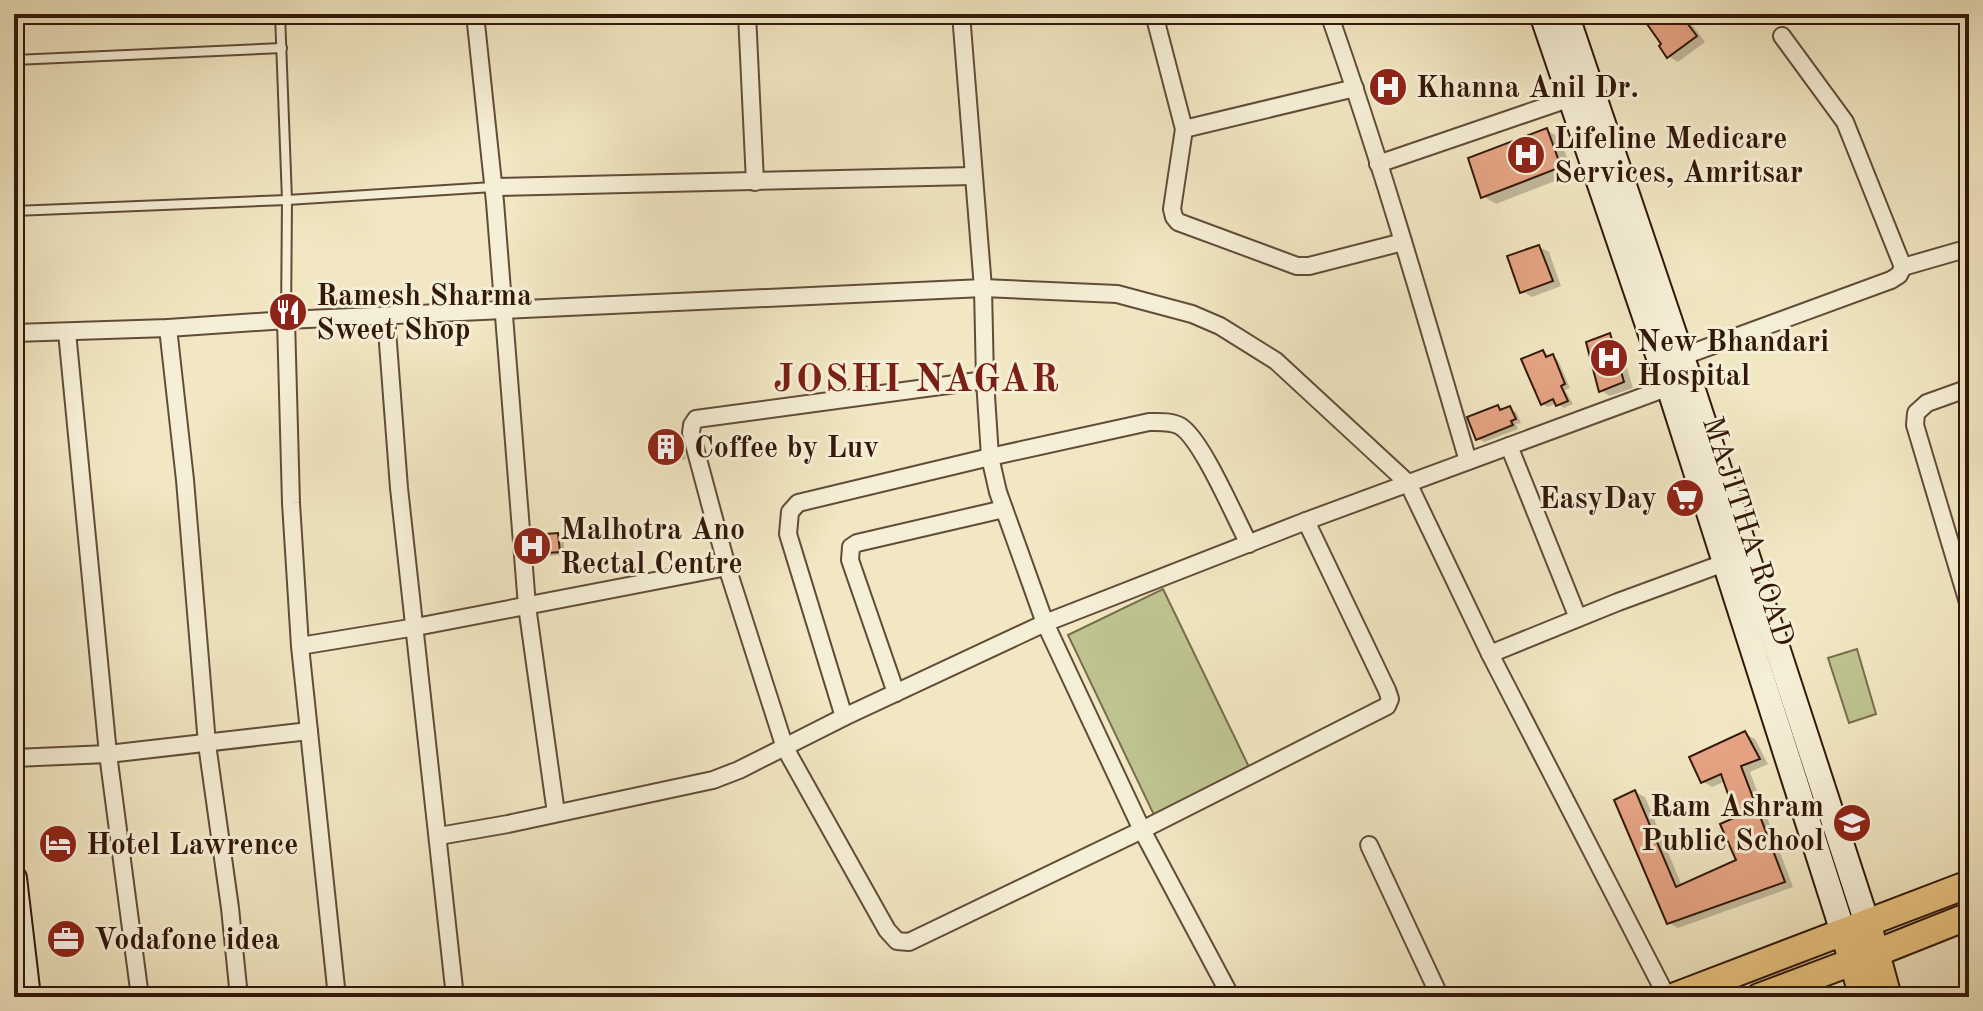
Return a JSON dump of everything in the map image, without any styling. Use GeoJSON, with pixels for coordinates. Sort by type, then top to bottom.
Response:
{"type":"FeatureCollection","features":[{"type":"Feature","properties":{"kind":"main road","name":"MAJITHA ROAD"},"geometry":{"type":"LineString","coordinates":[[1542,14],[1669,387],[1737,558]]}},
{"type":"Feature","properties":{"kind":"main road","name":"MAJITHA ROAD"},"geometry":{"type":"LineString","coordinates":[[1566,14],[1681,357],[1737,558],[1855,928]]}},
{"type":"Feature","properties":{"kind":"main road"},"geometry":{"type":"LineString","coordinates":[[14,878],[28,997]]}},
{"type":"Feature","properties":{"kind":"main road"},"geometry":{"type":"LineString","coordinates":[[1670,997],[1969,884]]}},
{"type":"Feature","properties":{"kind":"main road"},"geometry":{"type":"LineString","coordinates":[[1759,997],[1969,916]]}},
{"type":"Feature","properties":{"kind":"main road"},"geometry":{"type":"LineString","coordinates":[[1855,928],[1864,956],[1888,997]]}},
{"type":"Feature","properties":{"kind":"main road"},"geometry":{"type":"LineString","coordinates":[[1863,997],[1864,956]]}},
{"type":"Feature","properties":{"kind":"street"},"geometry":{"type":"LineString","coordinates":[[475,14],[494,187],[527,606],[556,813]]}},
{"type":"Feature","properties":{"kind":"street"},"geometry":{"type":"LineString","coordinates":[[747,14],[755,182]]}},
{"type":"Feature","properties":{"kind":"street"},"geometry":{"type":"LineString","coordinates":[[961,14],[983,288],[990,457],[1004,509],[1045,623],[1142,830],[1231,997]]}},
{"type":"Feature","properties":{"kind":"street"},"geometry":{"type":"LineString","coordinates":[[1154,14],[1184,129],[1172,209],[1174,217],[1186,227],[1297,266],[1309,266],[1403,242]]}},
{"type":"Feature","properties":{"kind":"street"},"geometry":{"type":"LineString","coordinates":[[1329,14],[1403,242],[1468,461]]}},
{"type":"Feature","properties":{"kind":"street"},"geometry":{"type":"LineString","coordinates":[[1782,36],[1845,122],[1903,267]]}},
{"type":"Feature","properties":{"kind":"street"},"geometry":{"type":"LineString","coordinates":[[1184,129],[1355,88]]}},
{"type":"Feature","properties":{"kind":"street"},"geometry":{"type":"LineString","coordinates":[[1378,164],[1571,98]]}},
{"type":"Feature","properties":{"kind":"street"},"geometry":{"type":"LineString","coordinates":[[494,187],[972,176]]}},
{"type":"Feature","properties":{"kind":"street"},"geometry":{"type":"LineString","coordinates":[[1681,357],[1891,280],[1899,275],[1903,267],[1969,248]]}},
{"type":"Feature","properties":{"kind":"street"},"geometry":{"type":"LineString","coordinates":[[14,333],[983,288],[1117,294],[1192,314],[1220,326],[1276,361],[1408,483],[1490,654],[1670,997]]}},
{"type":"Feature","properties":{"kind":"street"},"geometry":{"type":"LineString","coordinates":[[386,317],[399,488],[455,997]]}},
{"type":"Feature","properties":{"kind":"street"},"geometry":{"type":"LineString","coordinates":[[286,320],[291,503],[300,646],[337,997]]}},
{"type":"Feature","properties":{"kind":"street"},"geometry":{"type":"LineString","coordinates":[[168,328],[185,480],[207,744],[239,997]]}},
{"type":"Feature","properties":{"kind":"street"},"geometry":{"type":"LineString","coordinates":[[67,332],[108,754],[140,997]]}},
{"type":"Feature","properties":{"kind":"street"},"geometry":{"type":"LineString","coordinates":[[985,380],[706,416],[696,419],[692,425],[691,433],[727,567],[785,748],[887,930],[902,943],[1142,830],[1382,710],[1389,703],[1387,690],[1306,521]]}},
{"type":"Feature","properties":{"kind":"street"},"geometry":{"type":"LineString","coordinates":[[439,836],[713,780],[1045,623],[1306,521],[1669,387]]}},
{"type":"Feature","properties":{"kind":"street"},"geometry":{"type":"LineString","coordinates":[[1969,388],[1927,403],[1916,413],[1915,425],[1969,606]]}},
{"type":"Feature","properties":{"kind":"street"},"geometry":{"type":"LineString","coordinates":[[844,717],[788,534],[790,512],[798,503],[1149,422],[1178,425],[1196,441],[1249,544]]}},
{"type":"Feature","properties":{"kind":"street"},"geometry":{"type":"LineString","coordinates":[[1509,446],[1578,618]]}},
{"type":"Feature","properties":{"kind":"street"},"geometry":{"type":"LineString","coordinates":[[896,693],[850,560],[851,547],[857,543],[1004,509]]}},
{"type":"Feature","properties":{"kind":"street"},"geometry":{"type":"LineString","coordinates":[[1490,654],[1737,558]]}},
{"type":"Feature","properties":{"kind":"street"},"geometry":{"type":"LineString","coordinates":[[300,646],[416,627],[727,567]]}},
{"type":"Feature","properties":{"kind":"street"},"geometry":{"type":"LineString","coordinates":[[14,758],[108,754],[309,731]]}},
{"type":"Feature","properties":{"kind":"street"},"geometry":{"type":"LineString","coordinates":[[1369,845],[1440,997]]}},
{"type":"Feature","properties":{"kind":"lane"},"geometry":{"type":"LineString","coordinates":[[280,14],[287,200],[286,320]]}},
{"type":"Feature","properties":{"kind":"lane"},"geometry":{"type":"LineString","coordinates":[[14,60],[282,48]]}},
{"type":"Feature","properties":{"kind":"lane"},"geometry":{"type":"LineString","coordinates":[[14,211],[287,200],[494,187]]}},
{"type":"Feature","properties":{"kind":"green space"},"geometry":{"type":"Polygon","coordinates":[[[1163,589],[1250,769],[1154,815],[1068,635],[1163,589]]]}},
{"type":"Feature","properties":{"kind":"green space"},"geometry":{"type":"Polygon","coordinates":[[[1857,649],[1876,714],[1849,723],[1828,658],[1857,649]]]}},
{"type":"Feature","properties":{"kind":"building"},"geometry":{"type":"Polygon","coordinates":[[[1640,14],[1680,14],[1697,36],[1667,58],[1640,14]]]}},
{"type":"Feature","properties":{"kind":"building"},"geometry":{"type":"Polygon","coordinates":[[[1547,128],[1561,167],[1481,198],[1468,158],[1547,128]]]}},
{"type":"Feature","properties":{"kind":"building"},"geometry":{"type":"Polygon","coordinates":[[[1539,245],[1553,281],[1520,293],[1507,256],[1539,245]]]}},
{"type":"Feature","properties":{"kind":"building"},"geometry":{"type":"Polygon","coordinates":[[[1610,333],[1624,382],[1599,392],[1586,342],[1610,333]]]}},
{"type":"Feature","properties":{"kind":"building"},"geometry":{"type":"Polygon","coordinates":[[[1543,350],[1546,357],[1553,354],[1565,384],[1561,386],[1568,401],[1556,406],[1553,399],[1541,405],[1521,359],[1543,350]]]}},
{"type":"Feature","properties":{"kind":"building"},"geometry":{"type":"Polygon","coordinates":[[[1498,405],[1500,410],[1510,406],[1516,419],[1511,421],[1513,425],[1476,440],[1467,417],[1498,405]]]}},
{"type":"Feature","properties":{"kind":"building","name":"Coffee by Luv"},"geometry":{"type":"Polygon","coordinates":[[[675,433],[681,457],[656,461],[650,438],[675,433]]]}},
{"type":"Feature","properties":{"kind":"building"},"geometry":{"type":"Polygon","coordinates":[[[558,533],[560,552],[534,554],[532,535],[558,533]]]}},
{"type":"Feature","properties":{"kind":"building"},"geometry":{"type":"Polygon","coordinates":[[[1745,731],[1760,759],[1741,766],[1785,882],[1667,924],[1614,800],[1635,790],[1676,887],[1736,860],[1720,824],[1736,817],[1721,774],[1701,783],[1689,757],[1745,731]]]}},
{"type":"Feature","properties":{"kind":"place","name":"Khanna Anil Dr."},"geometry":{"type":"Point","coordinates":[1388,87]}},
{"type":"Feature","properties":{"kind":"place","name":"Lifeline Medicare Services, Amritsar"},"geometry":{"type":"Point","coordinates":[1526,155]}},
{"type":"Feature","properties":{"kind":"place","name":"Ramesh Sharma Sweet Shop"},"geometry":{"type":"Point","coordinates":[288,312]}},
{"type":"Feature","properties":{"kind":"place","name":"New Bhandari Hospital"},"geometry":{"type":"Point","coordinates":[1609,358]}},
{"type":"Feature","properties":{"kind":"place","name":"Coffee by Luv"},"geometry":{"type":"Point","coordinates":[666,447]}},
{"type":"Feature","properties":{"kind":"place","name":"EasyDay"},"geometry":{"type":"Point","coordinates":[1685,498]}},
{"type":"Feature","properties":{"kind":"place","name":"Malhotra Ano Rectal Centre"},"geometry":{"type":"Point","coordinates":[532,546]}},
{"type":"Feature","properties":{"kind":"place","name":"Ram Ashram Public School"},"geometry":{"type":"Point","coordinates":[1852,823]}},
{"type":"Feature","properties":{"kind":"place","name":"Hotel Lawrence"},"geometry":{"type":"Point","coordinates":[58,844]}},
{"type":"Feature","properties":{"kind":"place","name":"Vodafone idea"},"geometry":{"type":"Point","coordinates":[66,939]}},
{"type":"Feature","properties":{"kind":"district","name":"JOSHI NAGAR"},"geometry":{"type":"Point","coordinates":[917,378]}}]}
